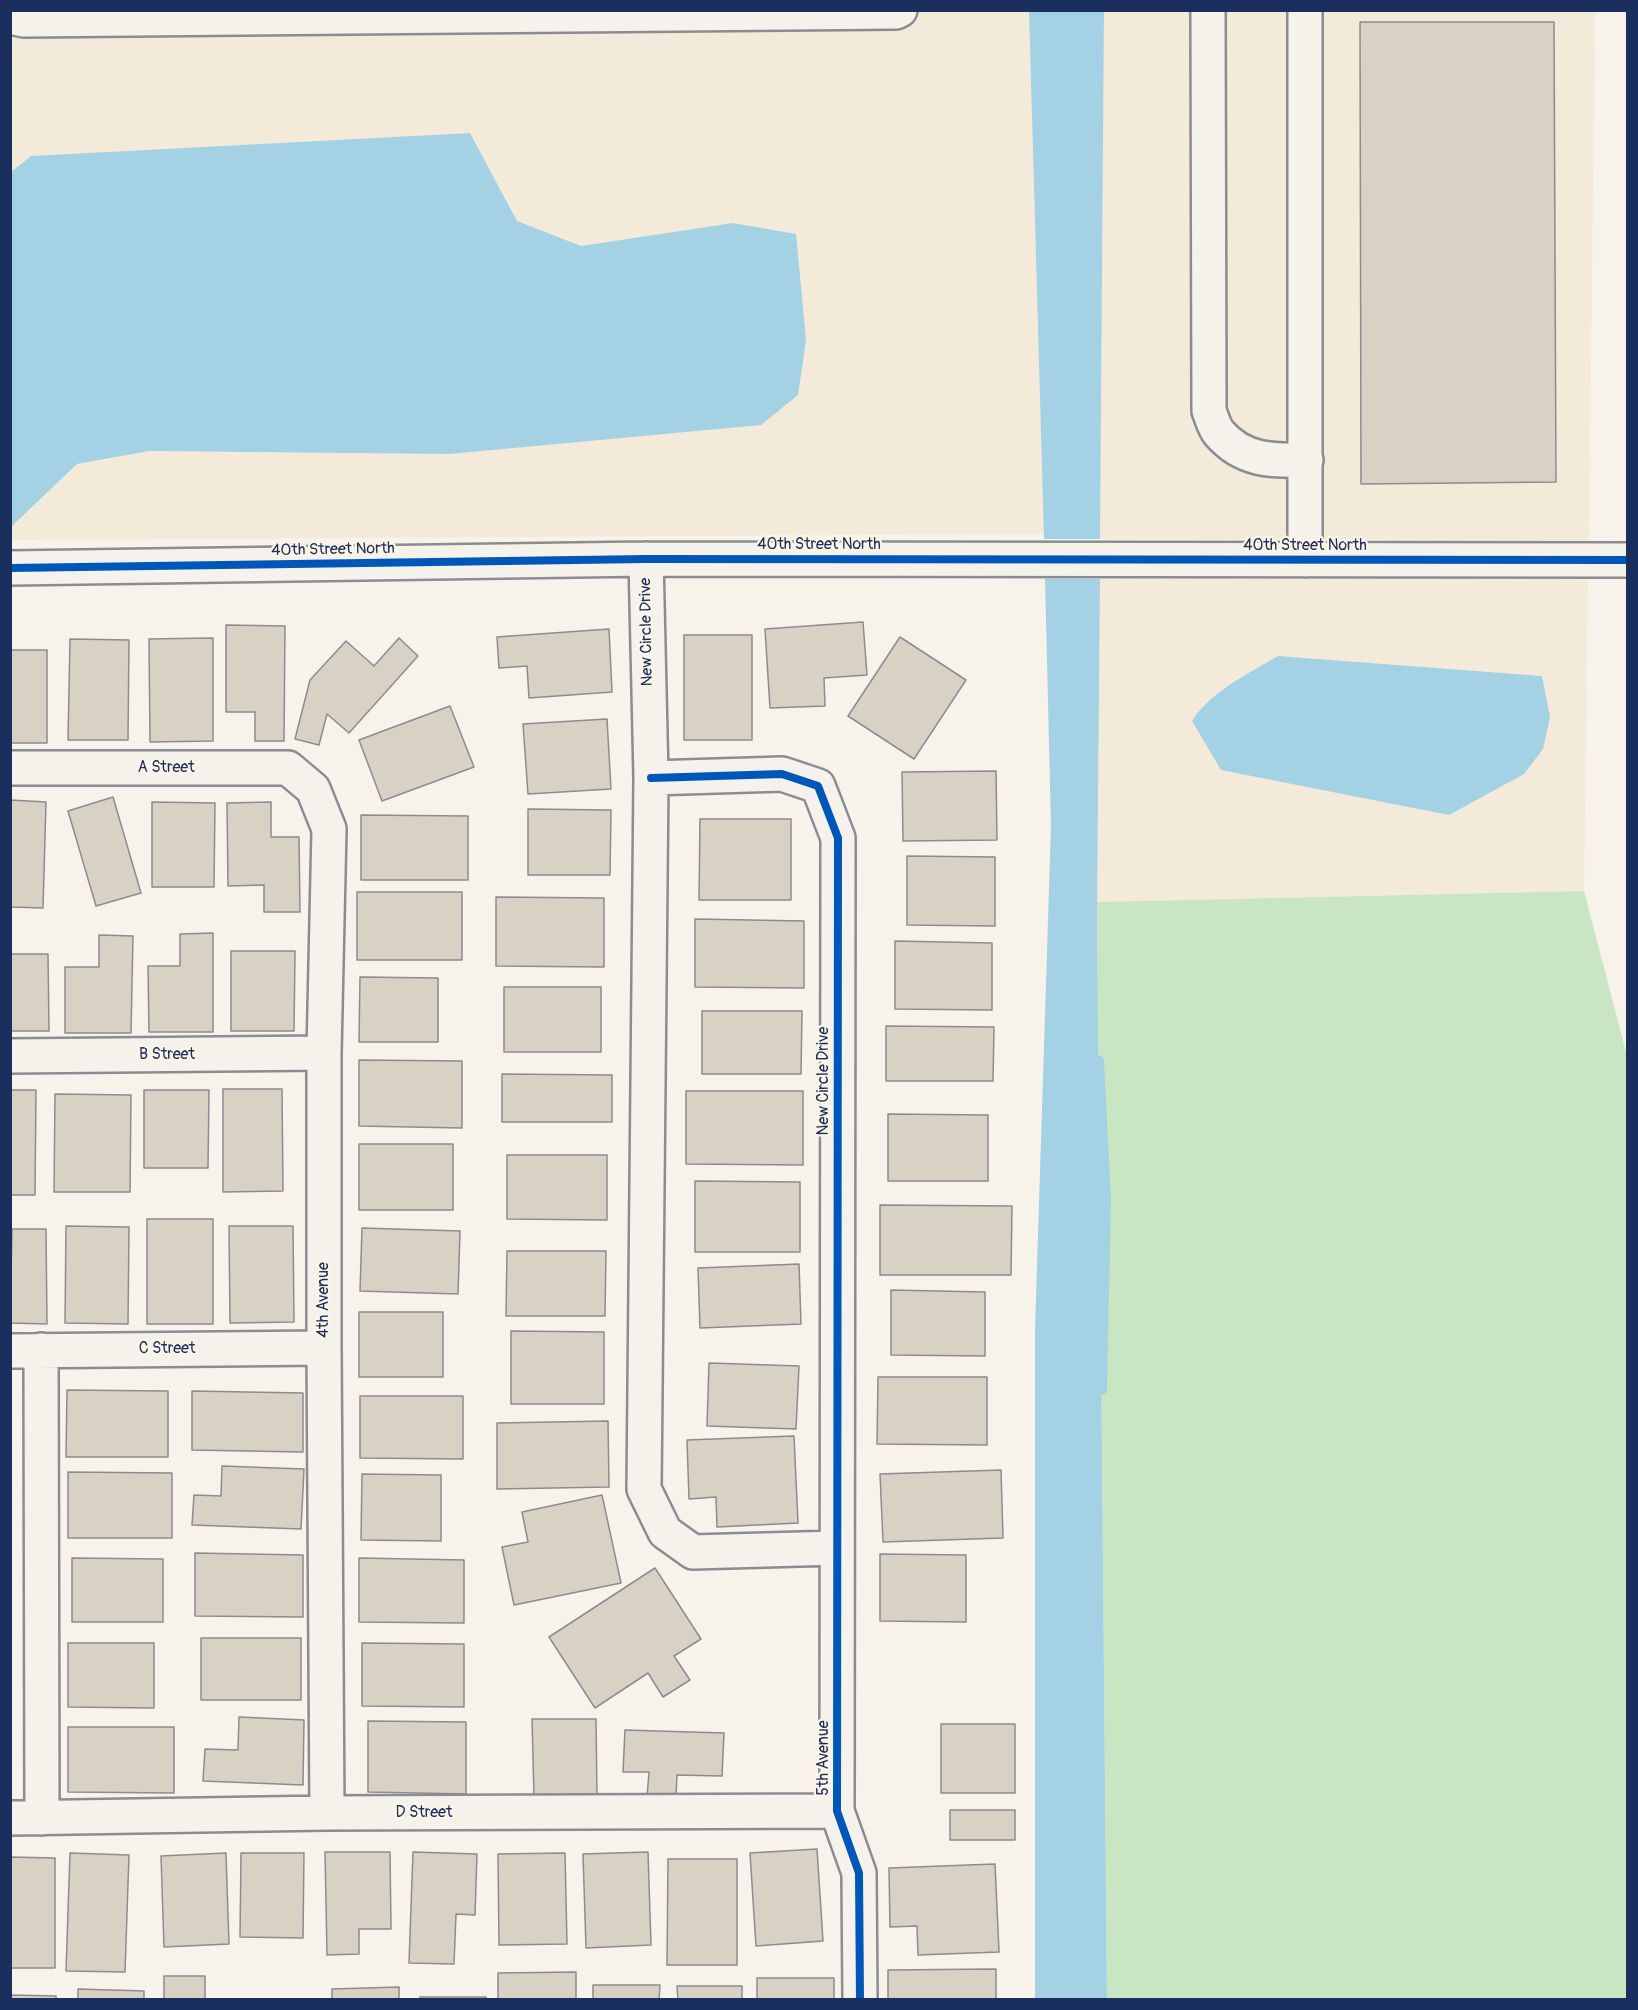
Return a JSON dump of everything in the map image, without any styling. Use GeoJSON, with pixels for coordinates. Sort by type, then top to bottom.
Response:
{"type":"FeatureCollection","features":[{"type":"Feature","properties":{"kind":"street"},"geometry":{"type":"LineString","coordinates":[[10,18],[36,20],[338,14],[873,12],[900,10]]}},
{"type":"Feature","properties":{"kind":"street"},"geometry":{"type":"LineString","coordinates":[[1208,10],[1209,411],[1218,431],[1233,446],[1250,456],[1274,461],[1306,460]]}},
{"type":"Feature","properties":{"kind":"street"},"geometry":{"type":"LineString","coordinates":[[1305,10],[1305,560]]}},
{"type":"Feature","properties":{"kind":"street","name":"40th Street North"},"geometry":{"type":"LineString","coordinates":[[10,568],[645,559],[1628,560]]}},
{"type":"Feature","properties":{"kind":"street","name":"New Circle Drive"},"geometry":{"type":"LineString","coordinates":[[645,559],[651,778],[644,1490],[665,1532],[693,1552],[837,1548],[838,838],[818,786],[782,774],[651,778]]}},
{"type":"Feature","properties":{"kind":"street","name":"A Street"},"geometry":{"type":"LineString","coordinates":[[10,768],[288,768],[313,789]]}},
{"type":"Feature","properties":{"kind":"street","name":"4th Avenue"},"geometry":{"type":"LineString","coordinates":[[313,789],[329,830],[324,1053],[327,1813]]}},
{"type":"Feature","properties":{"kind":"street","name":"B Street"},"geometry":{"type":"LineString","coordinates":[[10,1056],[324,1053]]}},
{"type":"Feature","properties":{"kind":"street","name":"C Street"},"geometry":{"type":"LineString","coordinates":[[26,1350],[324,1348]]}},
{"type":"Feature","properties":{"kind":"street"},"geometry":{"type":"LineString","coordinates":[[26,1350],[26,1818]]}},
{"type":"Feature","properties":{"kind":"street","name":"5th Avenue"},"geometry":{"type":"LineString","coordinates":[[837,1548],[837,1811],[859,1873],[860,2000]]}},
{"type":"Feature","properties":{"kind":"street","name":"D Street"},"geometry":{"type":"LineString","coordinates":[[26,1818],[327,1813],[837,1811]]}},
{"type":"Feature","properties":{"kind":"shaded area"},"geometry":{"type":"Polygon","coordinates":[[[11,11],[1029,11],[1044,534],[11,540],[11,527],[77,464],[149,451],[449,454],[733,223],[581,246],[517,221],[470,133],[31,156],[11,172],[11,11]]]}},
{"type":"Feature","properties":{"kind":"shaded area"},"geometry":{"type":"Polygon","coordinates":[[[1104,11],[1595,11],[1589,540],[1100,539],[1104,11]]]}},
{"type":"Feature","properties":{"kind":"shaded area"},"geometry":{"type":"Polygon","coordinates":[[[1100,579],[1588,579],[1584,891],[1097,902],[1100,579]],[[1278,656],[1231,685],[1200,710],[1550,717],[1542,676],[1278,656]]]}},
{"type":"Feature","properties":{"kind":"green space"},"geometry":{"type":"Polygon","coordinates":[[[1584,891],[1626,1052],[1628,1068],[1627,1999],[1107,1999],[1097,902],[1584,891]]]}},
{"type":"Feature","properties":{"kind":"water"},"geometry":{"type":"Polygon","coordinates":[[[1029,11],[1104,11],[1100,539],[1044,539],[1029,11]]]}},
{"type":"Feature","properties":{"kind":"water"},"geometry":{"type":"Polygon","coordinates":[[[470,133],[517,221],[581,246],[733,223],[796,234],[806,340],[798,395],[761,425],[449,454],[149,451],[77,464],[11,527],[11,172],[31,156],[470,133]]]}},
{"type":"Feature","properties":{"kind":"water"},"geometry":{"type":"Polygon","coordinates":[[[1045,579],[1100,579],[1097,911],[1107,2000],[1035,1999],[1035,1329],[1051,826],[1045,579]]]}},
{"type":"Feature","properties":{"kind":"water"},"geometry":{"type":"Polygon","coordinates":[[[1278,656],[1542,676],[1550,717],[1543,749],[1524,774],[1449,815],[1221,770],[1192,721],[1200,710],[1220,692],[1278,656]]]}},
{"type":"Feature","properties":{"kind":"building"},"geometry":{"type":"Polygon","coordinates":[[[1360,22],[1554,22],[1556,482],[1361,484],[1360,22]]]}},
{"type":"Feature","properties":{"kind":"building"},"geometry":{"type":"Polygon","coordinates":[[[863,622],[867,675],[824,678],[825,706],[770,708],[765,629],[863,622]]]}},
{"type":"Feature","properties":{"kind":"building"},"geometry":{"type":"Polygon","coordinates":[[[226,625],[285,626],[284,741],[255,741],[255,712],[226,712],[226,625]]]}},
{"type":"Feature","properties":{"kind":"building"},"geometry":{"type":"Polygon","coordinates":[[[609,629],[612,692],[529,698],[527,666],[499,668],[497,637],[609,629]]]}},
{"type":"Feature","properties":{"kind":"building"},"geometry":{"type":"Polygon","coordinates":[[[684,635],[752,635],[752,740],[684,740],[684,635]]]}},
{"type":"Feature","properties":{"kind":"building"},"geometry":{"type":"Polygon","coordinates":[[[900,637],[966,680],[914,759],[848,716],[900,637]]]}},
{"type":"Feature","properties":{"kind":"building"},"geometry":{"type":"Polygon","coordinates":[[[213,638],[213,741],[150,742],[149,639],[213,638]]]}},
{"type":"Feature","properties":{"kind":"building"},"geometry":{"type":"Polygon","coordinates":[[[399,638],[418,656],[349,733],[327,714],[319,745],[295,739],[310,680],[346,641],[374,666],[399,638]]]}},
{"type":"Feature","properties":{"kind":"building"},"geometry":{"type":"Polygon","coordinates":[[[70,639],[129,640],[128,740],[68,740],[70,639]]]}},
{"type":"Feature","properties":{"kind":"building"},"geometry":{"type":"Polygon","coordinates":[[[10,650],[47,650],[47,743],[10,743],[10,650]]]}},
{"type":"Feature","properties":{"kind":"building"},"geometry":{"type":"Polygon","coordinates":[[[450,706],[474,767],[382,801],[359,740],[450,706]]]}},
{"type":"Feature","properties":{"kind":"building"},"geometry":{"type":"Polygon","coordinates":[[[607,719],[611,789],[528,794],[523,724],[607,719]]]}},
{"type":"Feature","properties":{"kind":"building"},"geometry":{"type":"Polygon","coordinates":[[[996,771],[997,840],[903,841],[902,772],[996,771]]]}},
{"type":"Feature","properties":{"kind":"building"},"geometry":{"type":"Polygon","coordinates":[[[113,797],[141,893],[96,906],[68,811],[113,797]]]}},
{"type":"Feature","properties":{"kind":"building"},"geometry":{"type":"Polygon","coordinates":[[[10,800],[46,802],[43,908],[10,907],[10,800]]]}},
{"type":"Feature","properties":{"kind":"building"},"geometry":{"type":"Polygon","coordinates":[[[152,802],[215,803],[214,887],[152,887],[152,802]]]}},
{"type":"Feature","properties":{"kind":"building"},"geometry":{"type":"Polygon","coordinates":[[[271,802],[271,837],[299,837],[300,912],[264,912],[264,885],[228,886],[227,803],[271,802]]]}},
{"type":"Feature","properties":{"kind":"building"},"geometry":{"type":"Polygon","coordinates":[[[528,809],[611,810],[610,875],[528,875],[528,809]]]}},
{"type":"Feature","properties":{"kind":"building"},"geometry":{"type":"Polygon","coordinates":[[[361,815],[468,816],[468,880],[361,880],[361,815]]]}},
{"type":"Feature","properties":{"kind":"building"},"geometry":{"type":"Polygon","coordinates":[[[700,819],[791,819],[791,900],[699,900],[700,819]]]}},
{"type":"Feature","properties":{"kind":"building"},"geometry":{"type":"Polygon","coordinates":[[[907,856],[995,857],[995,926],[907,925],[907,856]]]}},
{"type":"Feature","properties":{"kind":"building"},"geometry":{"type":"Polygon","coordinates":[[[357,892],[462,892],[462,960],[357,960],[357,892]]]}},
{"type":"Feature","properties":{"kind":"building"},"geometry":{"type":"Polygon","coordinates":[[[496,897],[604,898],[604,967],[496,966],[496,897]]]}},
{"type":"Feature","properties":{"kind":"building"},"geometry":{"type":"Polygon","coordinates":[[[695,919],[804,921],[804,988],[695,987],[695,919]]]}},
{"type":"Feature","properties":{"kind":"building"},"geometry":{"type":"Polygon","coordinates":[[[213,933],[213,1032],[149,1032],[148,966],[180,966],[180,934],[213,933]]]}},
{"type":"Feature","properties":{"kind":"building"},"geometry":{"type":"Polygon","coordinates":[[[99,935],[133,936],[131,1033],[65,1033],[65,967],[99,967],[99,935]]]}},
{"type":"Feature","properties":{"kind":"building"},"geometry":{"type":"Polygon","coordinates":[[[895,941],[992,943],[992,1010],[895,1009],[895,941]]]}},
{"type":"Feature","properties":{"kind":"building"},"geometry":{"type":"Polygon","coordinates":[[[231,951],[295,951],[294,1031],[231,1031],[231,951]]]}},
{"type":"Feature","properties":{"kind":"building"},"geometry":{"type":"Polygon","coordinates":[[[10,954],[48,954],[49,1031],[10,1031],[10,954]]]}},
{"type":"Feature","properties":{"kind":"building"},"geometry":{"type":"Polygon","coordinates":[[[360,977],[438,978],[438,1042],[359,1042],[360,977]]]}},
{"type":"Feature","properties":{"kind":"building"},"geometry":{"type":"Polygon","coordinates":[[[504,987],[601,987],[601,1052],[504,1052],[504,987]]]}},
{"type":"Feature","properties":{"kind":"building"},"geometry":{"type":"Polygon","coordinates":[[[702,1011],[802,1011],[801,1074],[702,1074],[702,1011]]]}},
{"type":"Feature","properties":{"kind":"building"},"geometry":{"type":"Polygon","coordinates":[[[886,1026],[994,1027],[993,1081],[886,1081],[886,1026]]]}},
{"type":"Feature","properties":{"kind":"building"},"geometry":{"type":"Polygon","coordinates":[[[359,1060],[462,1061],[462,1128],[359,1126],[359,1060]]]}},
{"type":"Feature","properties":{"kind":"building"},"geometry":{"type":"Polygon","coordinates":[[[502,1074],[612,1075],[612,1122],[502,1122],[502,1074]]]}},
{"type":"Feature","properties":{"kind":"building"},"geometry":{"type":"Polygon","coordinates":[[[223,1089],[282,1089],[283,1191],[223,1192],[223,1089]]]}},
{"type":"Feature","properties":{"kind":"building"},"geometry":{"type":"Polygon","coordinates":[[[10,1090],[36,1090],[35,1195],[10,1195],[10,1090]]]}},
{"type":"Feature","properties":{"kind":"building"},"geometry":{"type":"Polygon","coordinates":[[[144,1090],[209,1090],[208,1168],[144,1168],[144,1090]]]}},
{"type":"Feature","properties":{"kind":"building"},"geometry":{"type":"Polygon","coordinates":[[[686,1091],[803,1091],[803,1165],[686,1164],[686,1091]]]}},
{"type":"Feature","properties":{"kind":"building"},"geometry":{"type":"Polygon","coordinates":[[[55,1094],[131,1095],[130,1192],[54,1192],[55,1094]]]}},
{"type":"Feature","properties":{"kind":"building"},"geometry":{"type":"Polygon","coordinates":[[[888,1114],[988,1115],[988,1181],[888,1181],[888,1114]]]}},
{"type":"Feature","properties":{"kind":"building"},"geometry":{"type":"Polygon","coordinates":[[[359,1144],[453,1144],[453,1210],[359,1210],[359,1144]]]}},
{"type":"Feature","properties":{"kind":"building"},"geometry":{"type":"Polygon","coordinates":[[[507,1155],[607,1155],[607,1220],[507,1219],[507,1155]]]}},
{"type":"Feature","properties":{"kind":"building"},"geometry":{"type":"Polygon","coordinates":[[[695,1181],[800,1182],[800,1252],[695,1252],[695,1181]]]}},
{"type":"Feature","properties":{"kind":"building"},"geometry":{"type":"Polygon","coordinates":[[[880,1205],[1012,1206],[1011,1275],[880,1275],[880,1205]]]}},
{"type":"Feature","properties":{"kind":"building"},"geometry":{"type":"Polygon","coordinates":[[[147,1219],[213,1219],[213,1324],[147,1324],[147,1219]]]}},
{"type":"Feature","properties":{"kind":"building"},"geometry":{"type":"Polygon","coordinates":[[[66,1226],[129,1227],[128,1324],[65,1323],[66,1226]]]}},
{"type":"Feature","properties":{"kind":"building"},"geometry":{"type":"Polygon","coordinates":[[[229,1226],[293,1226],[294,1322],[230,1323],[229,1226]]]}},
{"type":"Feature","properties":{"kind":"building"},"geometry":{"type":"Polygon","coordinates":[[[362,1228],[460,1231],[458,1294],[360,1291],[362,1228]]]}},
{"type":"Feature","properties":{"kind":"building"},"geometry":{"type":"Polygon","coordinates":[[[12,1229],[46,1229],[47,1324],[10,1323],[12,1229]]]}},
{"type":"Feature","properties":{"kind":"building"},"geometry":{"type":"Polygon","coordinates":[[[507,1251],[606,1251],[605,1316],[506,1316],[507,1251]]]}},
{"type":"Feature","properties":{"kind":"building"},"geometry":{"type":"Polygon","coordinates":[[[799,1264],[801,1324],[700,1328],[698,1268],[799,1264]]]}},
{"type":"Feature","properties":{"kind":"building"},"geometry":{"type":"Polygon","coordinates":[[[891,1290],[985,1292],[985,1356],[891,1355],[891,1290]]]}},
{"type":"Feature","properties":{"kind":"building"},"geometry":{"type":"Polygon","coordinates":[[[359,1312],[443,1312],[443,1377],[359,1377],[359,1312]]]}},
{"type":"Feature","properties":{"kind":"building"},"geometry":{"type":"Polygon","coordinates":[[[511,1331],[604,1332],[604,1404],[511,1404],[511,1331]]]}},
{"type":"Feature","properties":{"kind":"building"},"geometry":{"type":"Polygon","coordinates":[[[709,1363],[799,1366],[796,1429],[707,1426],[709,1363]]]}},
{"type":"Feature","properties":{"kind":"building"},"geometry":{"type":"Polygon","coordinates":[[[878,1377],[987,1377],[987,1445],[877,1444],[878,1377]]]}},
{"type":"Feature","properties":{"kind":"building"},"geometry":{"type":"Polygon","coordinates":[[[67,1390],[168,1391],[168,1457],[66,1457],[67,1390]]]}},
{"type":"Feature","properties":{"kind":"building"},"geometry":{"type":"Polygon","coordinates":[[[192,1391],[303,1393],[303,1452],[192,1450],[192,1391]]]}},
{"type":"Feature","properties":{"kind":"building"},"geometry":{"type":"Polygon","coordinates":[[[360,1396],[463,1396],[463,1459],[360,1458],[360,1396]]]}},
{"type":"Feature","properties":{"kind":"building"},"geometry":{"type":"Polygon","coordinates":[[[608,1421],[609,1487],[497,1489],[497,1423],[608,1421]]]}},
{"type":"Feature","properties":{"kind":"building"},"geometry":{"type":"Polygon","coordinates":[[[794,1436],[798,1523],[717,1527],[716,1497],[689,1499],[687,1440],[794,1436]]]}},
{"type":"Feature","properties":{"kind":"building"},"geometry":{"type":"Polygon","coordinates":[[[222,1466],[304,1469],[301,1529],[192,1525],[194,1495],[221,1496],[222,1466]]]}},
{"type":"Feature","properties":{"kind":"building"},"geometry":{"type":"Polygon","coordinates":[[[1001,1470],[1003,1538],[883,1542],[880,1474],[1001,1470]]]}},
{"type":"Feature","properties":{"kind":"building"},"geometry":{"type":"Polygon","coordinates":[[[68,1472],[172,1473],[172,1538],[68,1538],[68,1472]]]}},
{"type":"Feature","properties":{"kind":"building"},"geometry":{"type":"Polygon","coordinates":[[[362,1474],[441,1475],[441,1541],[361,1540],[362,1474]]]}},
{"type":"Feature","properties":{"kind":"building"},"geometry":{"type":"Polygon","coordinates":[[[602,1495],[621,1583],[514,1605],[502,1547],[528,1542],[522,1512],[602,1495]]]}},
{"type":"Feature","properties":{"kind":"building"},"geometry":{"type":"Polygon","coordinates":[[[195,1553],[303,1555],[303,1617],[195,1616],[195,1553]]]}},
{"type":"Feature","properties":{"kind":"building"},"geometry":{"type":"Polygon","coordinates":[[[880,1554],[966,1555],[966,1622],[880,1621],[880,1554]]]}},
{"type":"Feature","properties":{"kind":"building"},"geometry":{"type":"Polygon","coordinates":[[[72,1558],[163,1559],[163,1622],[72,1622],[72,1558]]]}},
{"type":"Feature","properties":{"kind":"building"},"geometry":{"type":"Polygon","coordinates":[[[359,1558],[464,1560],[464,1623],[359,1622],[359,1558]]]}},
{"type":"Feature","properties":{"kind":"building"},"geometry":{"type":"Polygon","coordinates":[[[655,1568],[701,1639],[674,1656],[690,1680],[663,1697],[648,1673],[595,1708],[549,1637],[655,1568]]]}},
{"type":"Feature","properties":{"kind":"building"},"geometry":{"type":"Polygon","coordinates":[[[201,1638],[301,1638],[301,1700],[201,1700],[201,1638]]]}},
{"type":"Feature","properties":{"kind":"building"},"geometry":{"type":"Polygon","coordinates":[[[68,1643],[154,1643],[154,1708],[68,1707],[68,1643]]]}},
{"type":"Feature","properties":{"kind":"building"},"geometry":{"type":"Polygon","coordinates":[[[362,1643],[464,1644],[464,1707],[362,1706],[362,1643]]]}},
{"type":"Feature","properties":{"kind":"building"},"geometry":{"type":"Polygon","coordinates":[[[239,1717],[304,1720],[303,1785],[203,1781],[205,1749],[238,1750],[239,1717]]]}},
{"type":"Feature","properties":{"kind":"building"},"geometry":{"type":"Polygon","coordinates":[[[532,1719],[596,1719],[597,1797],[534,1797],[532,1719]]]}},
{"type":"Feature","properties":{"kind":"building"},"geometry":{"type":"Polygon","coordinates":[[[368,1721],[466,1722],[466,1794],[368,1792],[368,1721]]]}},
{"type":"Feature","properties":{"kind":"building"},"geometry":{"type":"Polygon","coordinates":[[[941,1724],[1015,1724],[1015,1793],[941,1793],[941,1724]]]}},
{"type":"Feature","properties":{"kind":"building"},"geometry":{"type":"Polygon","coordinates":[[[68,1727],[174,1727],[174,1793],[68,1792],[68,1727]]]}},
{"type":"Feature","properties":{"kind":"building"},"geometry":{"type":"Polygon","coordinates":[[[625,1730],[724,1733],[722,1776],[677,1775],[676,1797],[647,1797],[649,1772],[623,1772],[625,1730]]]}},
{"type":"Feature","properties":{"kind":"building"},"geometry":{"type":"Polygon","coordinates":[[[950,1810],[1015,1810],[1015,1840],[950,1840],[950,1810]]]}},
{"type":"Feature","properties":{"kind":"building"},"geometry":{"type":"Polygon","coordinates":[[[817,1849],[823,1941],[756,1946],[750,1853],[817,1849]]]}},
{"type":"Feature","properties":{"kind":"building"},"geometry":{"type":"Polygon","coordinates":[[[325,1852],[390,1852],[391,1929],[359,1929],[359,1954],[327,1955],[325,1852]]]}},
{"type":"Feature","properties":{"kind":"building"},"geometry":{"type":"Polygon","coordinates":[[[413,1852],[477,1854],[475,1915],[456,1914],[454,1964],[409,1963],[413,1852]]]}},
{"type":"Feature","properties":{"kind":"building"},"geometry":{"type":"Polygon","coordinates":[[[648,1852],[651,1945],[586,1948],[583,1854],[648,1852]]]}},
{"type":"Feature","properties":{"kind":"building"},"geometry":{"type":"Polygon","coordinates":[[[70,1853],[129,1855],[125,1972],[66,1971],[70,1853]]]}},
{"type":"Feature","properties":{"kind":"building"},"geometry":{"type":"Polygon","coordinates":[[[226,1853],[229,1944],[164,1947],[161,1856],[226,1853]]]}},
{"type":"Feature","properties":{"kind":"building"},"geometry":{"type":"Polygon","coordinates":[[[241,1853],[304,1853],[303,1938],[240,1937],[241,1853]]]}},
{"type":"Feature","properties":{"kind":"building"},"geometry":{"type":"Polygon","coordinates":[[[565,1853],[567,1944],[499,1945],[498,1854],[565,1853]]]}},
{"type":"Feature","properties":{"kind":"building"},"geometry":{"type":"Polygon","coordinates":[[[10,1857],[55,1858],[55,1968],[10,1968],[10,1857]]]}},
{"type":"Feature","properties":{"kind":"building"},"geometry":{"type":"Polygon","coordinates":[[[668,1859],[737,1859],[737,1965],[667,1965],[668,1859]]]}},
{"type":"Feature","properties":{"kind":"building"},"geometry":{"type":"Polygon","coordinates":[[[995,1864],[999,1952],[918,1955],[917,1926],[890,1927],[889,1868],[995,1864]]]}},
{"type":"Feature","properties":{"kind":"building"},"geometry":{"type":"Polygon","coordinates":[[[996,1969],[996,2000],[888,2000],[888,1970],[996,1969]]]}},
{"type":"Feature","properties":{"kind":"building"},"geometry":{"type":"Polygon","coordinates":[[[576,1972],[576,2000],[498,2000],[498,1973],[576,1972]]]}},
{"type":"Feature","properties":{"kind":"building"},"geometry":{"type":"Polygon","coordinates":[[[164,1976],[205,1976],[205,2000],[164,2000],[164,1976]]]}},
{"type":"Feature","properties":{"kind":"building"},"geometry":{"type":"Polygon","coordinates":[[[757,1978],[834,1978],[834,2000],[757,2000],[757,1978]]]}},
{"type":"Feature","properties":{"kind":"building"},"geometry":{"type":"Polygon","coordinates":[[[593,1985],[660,1985],[659,2000],[593,2000],[593,1985]]]}},
{"type":"Feature","properties":{"kind":"building"},"geometry":{"type":"Polygon","coordinates":[[[677,1986],[742,1986],[742,2000],[678,2000],[677,1986]]]}},
{"type":"Feature","properties":{"kind":"building"},"geometry":{"type":"Polygon","coordinates":[[[399,1987],[399,2000],[332,2000],[332,1989],[399,1987]]]}},
{"type":"Feature","properties":{"kind":"building"},"geometry":{"type":"Polygon","coordinates":[[[78,1989],[144,1991],[144,2000],[78,2000],[78,1989]]]}},
{"type":"Feature","properties":{"kind":"building"},"geometry":{"type":"Polygon","coordinates":[[[10,1995],[56,1996],[56,2000],[10,2000],[10,1995]]]}},
{"type":"Feature","properties":{"kind":"building"},"geometry":{"type":"Polygon","coordinates":[[[420,1997],[486,1997],[486,2000],[420,2000],[420,1997]]]}},
{"type":"Feature","properties":{"kind":"waterway"},"geometry":{"type":"LineString","coordinates":[[1098,1061],[1105,1199],[1101,1389]]}},
{"type":"Feature","properties":{"kind":"cycle path"},"geometry":{"type":"LineString","coordinates":[[10,568],[646,559],[1628,560]]}},
{"type":"Feature","properties":{"kind":"cycle path"},"geometry":{"type":"LineString","coordinates":[[651,778],[782,774],[818,786],[838,838],[837,1811],[859,1873],[860,2000]]}}]}
